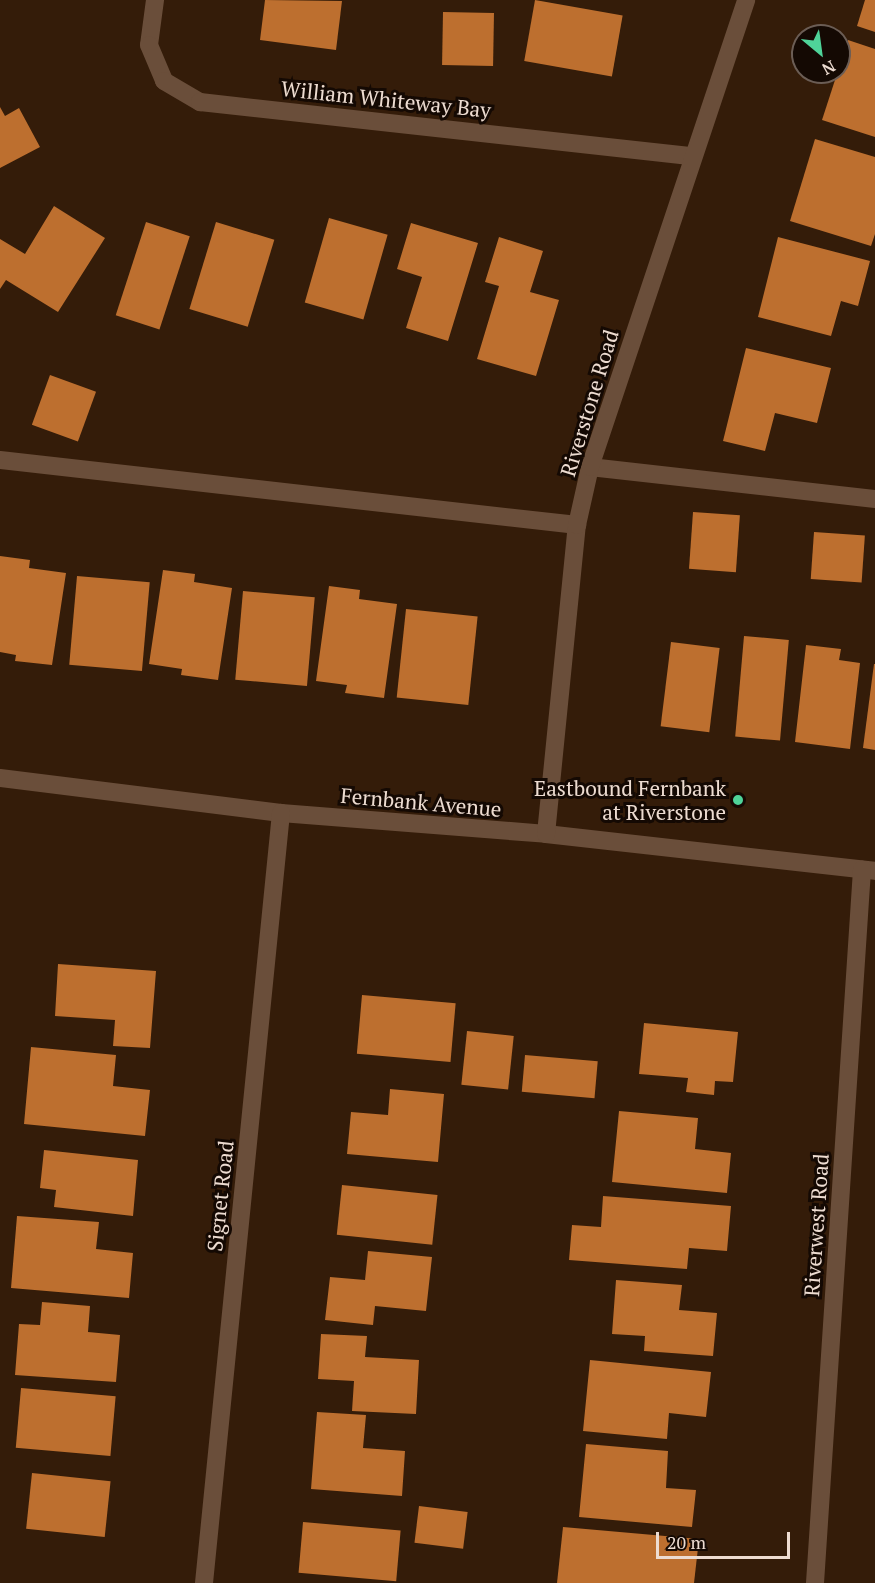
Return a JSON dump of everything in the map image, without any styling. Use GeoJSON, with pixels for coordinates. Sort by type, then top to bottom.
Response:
{"type":"FeatureCollection","features":[{"type":"Feature","properties":{"kind":"street","name":"William Whiteway Bay"},"geometry":{"type":"LineString","coordinates":[[155,0],[149,45],[164,81],[200,102],[692,156]]}},
{"type":"Feature","properties":{"kind":"street","name":"Riverstone Road"},"geometry":{"type":"LineString","coordinates":[[546,834],[577,525],[590,467],[746,0]]}},
{"type":"Feature","properties":{"kind":"street"},"geometry":{"type":"LineString","coordinates":[[0,460],[577,525]]}},
{"type":"Feature","properties":{"kind":"street"},"geometry":{"type":"LineString","coordinates":[[590,467],[875,499]]}},
{"type":"Feature","properties":{"kind":"street","name":"Fernbank Avenue"},"geometry":{"type":"LineString","coordinates":[[0,778],[281,813],[546,834],[869,871]]}},
{"type":"Feature","properties":{"kind":"street","name":"Signet Road"},"geometry":{"type":"LineString","coordinates":[[204,1583],[281,813]]}},
{"type":"Feature","properties":{"kind":"street","name":"Riverwest Road"},"geometry":{"type":"LineString","coordinates":[[815,1583],[869,871]]}},
{"type":"Feature","properties":{"kind":"building"},"geometry":{"type":"Polygon","coordinates":[[[265,0],[342,1],[336,50],[260,40],[265,0]]]}},
{"type":"Feature","properties":{"kind":"building"},"geometry":{"type":"Polygon","coordinates":[[[535,0],[623,15],[612,77],[524,61],[535,0]]]}},
{"type":"Feature","properties":{"kind":"building"},"geometry":{"type":"Polygon","coordinates":[[[865,0],[875,0],[875,32],[857,26],[865,0]]]}},
{"type":"Feature","properties":{"kind":"building"},"geometry":{"type":"Polygon","coordinates":[[[443,12],[494,13],[493,66],[442,65],[443,12]]]}},
{"type":"Feature","properties":{"kind":"building"},"geometry":{"type":"Polygon","coordinates":[[[851,41],[875,49],[875,137],[822,120],[834,84],[851,84],[851,41]]]}},
{"type":"Feature","properties":{"kind":"building"},"geometry":{"type":"Polygon","coordinates":[[[0,107],[5,116],[19,108],[40,147],[0,168],[0,107]]]}},
{"type":"Feature","properties":{"kind":"building"},"geometry":{"type":"Polygon","coordinates":[[[815,139],[875,157],[875,234],[871,246],[790,221],[815,139]]]}},
{"type":"Feature","properties":{"kind":"building"},"geometry":{"type":"Polygon","coordinates":[[[54,206],[105,238],[58,312],[6,280],[0,289],[0,239],[25,254],[54,206]]]}},
{"type":"Feature","properties":{"kind":"building"},"geometry":{"type":"Polygon","coordinates":[[[329,218],[388,235],[363,319],[305,303],[329,218]]]}},
{"type":"Feature","properties":{"kind":"building"},"geometry":{"type":"Polygon","coordinates":[[[146,222],[190,236],[159,329],[116,315],[146,222]]]}},
{"type":"Feature","properties":{"kind":"building"},"geometry":{"type":"Polygon","coordinates":[[[216,222],[274,240],[248,327],[189,309],[216,222]]]}},
{"type":"Feature","properties":{"kind":"building"},"geometry":{"type":"Polygon","coordinates":[[[411,223],[478,243],[448,341],[406,328],[422,277],[397,269],[411,223]]]}},
{"type":"Feature","properties":{"kind":"building"},"geometry":{"type":"Polygon","coordinates":[[[499,237],[543,251],[530,292],[559,300],[536,376],[477,359],[499,286],[485,282],[499,237]]]}},
{"type":"Feature","properties":{"kind":"building"},"geometry":{"type":"Polygon","coordinates":[[[778,237],[870,261],[858,306],[841,301],[831,336],[758,317],[778,237]]]}},
{"type":"Feature","properties":{"kind":"building"},"geometry":{"type":"Polygon","coordinates":[[[746,348],[831,368],[817,423],[775,413],[765,451],[723,441],[746,348]]]}},
{"type":"Feature","properties":{"kind":"building"},"geometry":{"type":"Polygon","coordinates":[[[50,375],[96,392],[78,442],[32,425],[50,375]]]}},
{"type":"Feature","properties":{"kind":"building"},"geometry":{"type":"Polygon","coordinates":[[[693,512],[740,515],[736,572],[689,569],[693,512]]]}},
{"type":"Feature","properties":{"kind":"building"},"geometry":{"type":"Polygon","coordinates":[[[814,532],[865,536],[862,582],[811,579],[814,532]]]}},
{"type":"Feature","properties":{"kind":"building"},"geometry":{"type":"Polygon","coordinates":[[[0,556],[30,560],[29,568],[66,573],[52,665],[15,661],[16,655],[0,652],[0,556]]]}},
{"type":"Feature","properties":{"kind":"building"},"geometry":{"type":"Polygon","coordinates":[[[163,570],[195,574],[194,582],[232,588],[218,680],[181,675],[182,669],[149,664],[163,570]]]}},
{"type":"Feature","properties":{"kind":"building"},"geometry":{"type":"Polygon","coordinates":[[[77,576],[150,582],[142,671],[69,665],[77,576]]]}},
{"type":"Feature","properties":{"kind":"building"},"geometry":{"type":"Polygon","coordinates":[[[329,586],[360,590],[359,599],[397,604],[384,698],[345,693],[347,685],[316,681],[329,586]]]}},
{"type":"Feature","properties":{"kind":"building"},"geometry":{"type":"Polygon","coordinates":[[[243,591],[315,597],[307,686],[235,680],[243,591]]]}},
{"type":"Feature","properties":{"kind":"building"},"geometry":{"type":"Polygon","coordinates":[[[406,609],[478,617],[468,705],[397,698],[406,609]]]}},
{"type":"Feature","properties":{"kind":"building"},"geometry":{"type":"Polygon","coordinates":[[[744,636],[789,640],[780,741],[735,737],[744,636]]]}},
{"type":"Feature","properties":{"kind":"building"},"geometry":{"type":"Polygon","coordinates":[[[671,642],[720,648],[709,732],[661,726],[671,642]]]}},
{"type":"Feature","properties":{"kind":"building"},"geometry":{"type":"Polygon","coordinates":[[[806,645],[841,649],[839,660],[860,663],[850,749],[795,742],[806,645]]]}},
{"type":"Feature","properties":{"kind":"building"},"geometry":{"type":"Polygon","coordinates":[[[875,664],[875,750],[863,748],[875,664]]]}},
{"type":"Feature","properties":{"kind":"building"},"geometry":{"type":"Polygon","coordinates":[[[58,964],[156,971],[150,1048],[113,1046],[115,1020],[55,1016],[58,964]]]}},
{"type":"Feature","properties":{"kind":"building"},"geometry":{"type":"Polygon","coordinates":[[[362,995],[456,1003],[451,1062],[357,1054],[362,995]]]}},
{"type":"Feature","properties":{"kind":"building"},"geometry":{"type":"Polygon","coordinates":[[[644,1023],[738,1032],[733,1082],[715,1081],[714,1095],[686,1092],[688,1078],[639,1074],[644,1023]]]}},
{"type":"Feature","properties":{"kind":"building"},"geometry":{"type":"Polygon","coordinates":[[[467,1031],[514,1036],[508,1090],[461,1085],[467,1031]]]}},
{"type":"Feature","properties":{"kind":"building"},"geometry":{"type":"Polygon","coordinates":[[[31,1047],[116,1055],[113,1086],[150,1090],[145,1136],[24,1124],[31,1047]]]}},
{"type":"Feature","properties":{"kind":"building"},"geometry":{"type":"Polygon","coordinates":[[[525,1055],[598,1061],[594,1098],[522,1092],[525,1055]]]}},
{"type":"Feature","properties":{"kind":"building"},"geometry":{"type":"Polygon","coordinates":[[[390,1089],[444,1094],[438,1162],[347,1154],[351,1112],[388,1115],[390,1089]]]}},
{"type":"Feature","properties":{"kind":"building"},"geometry":{"type":"Polygon","coordinates":[[[619,1111],[698,1118],[695,1149],[731,1153],[727,1193],[612,1182],[619,1111]]]}},
{"type":"Feature","properties":{"kind":"building"},"geometry":{"type":"Polygon","coordinates":[[[44,1150],[138,1160],[133,1216],[54,1207],[56,1190],[40,1188],[44,1150]]]}},
{"type":"Feature","properties":{"kind":"building"},"geometry":{"type":"Polygon","coordinates":[[[342,1185],[437,1195],[432,1245],[337,1235],[342,1185]]]}},
{"type":"Feature","properties":{"kind":"building"},"geometry":{"type":"Polygon","coordinates":[[[603,1196],[731,1206],[727,1251],[689,1248],[687,1269],[569,1260],[572,1225],[601,1227],[603,1196]]]}},
{"type":"Feature","properties":{"kind":"building"},"geometry":{"type":"Polygon","coordinates":[[[17,1216],[99,1222],[96,1249],[133,1253],[129,1298],[11,1288],[17,1216]]]}},
{"type":"Feature","properties":{"kind":"building"},"geometry":{"type":"Polygon","coordinates":[[[368,1251],[432,1257],[426,1311],[375,1306],[373,1325],[325,1320],[330,1277],[365,1280],[368,1251]]]}},
{"type":"Feature","properties":{"kind":"building"},"geometry":{"type":"Polygon","coordinates":[[[616,1280],[682,1285],[679,1310],[717,1313],[713,1356],[644,1351],[645,1336],[612,1334],[616,1280]]]}},
{"type":"Feature","properties":{"kind":"building"},"geometry":{"type":"Polygon","coordinates":[[[42,1302],[90,1306],[88,1332],[120,1335],[116,1382],[15,1375],[19,1324],[40,1325],[42,1302]]]}},
{"type":"Feature","properties":{"kind":"building"},"geometry":{"type":"Polygon","coordinates":[[[321,1334],[367,1336],[365,1357],[419,1360],[416,1414],[352,1411],[354,1381],[318,1379],[321,1334]]]}},
{"type":"Feature","properties":{"kind":"building"},"geometry":{"type":"Polygon","coordinates":[[[590,1360],[711,1372],[706,1417],[669,1413],[667,1439],[583,1431],[590,1360]]]}},
{"type":"Feature","properties":{"kind":"building"},"geometry":{"type":"Polygon","coordinates":[[[21,1388],[116,1396],[110,1456],[16,1448],[21,1388]]]}},
{"type":"Feature","properties":{"kind":"building"},"geometry":{"type":"Polygon","coordinates":[[[317,1412],[366,1415],[363,1448],[405,1451],[402,1496],[311,1489],[317,1412]]]}},
{"type":"Feature","properties":{"kind":"building"},"geometry":{"type":"Polygon","coordinates":[[[586,1444],[668,1451],[666,1488],[696,1490],[692,1527],[579,1517],[586,1444]]]}},
{"type":"Feature","properties":{"kind":"building"},"geometry":{"type":"Polygon","coordinates":[[[32,1473],[111,1481],[105,1537],[26,1529],[32,1473]]]}},
{"type":"Feature","properties":{"kind":"building"},"geometry":{"type":"Polygon","coordinates":[[[419,1506],[468,1512],[463,1549],[414,1543],[419,1506]]]}},
{"type":"Feature","properties":{"kind":"building"},"geometry":{"type":"Polygon","coordinates":[[[303,1522],[401,1531],[396,1581],[299,1573],[303,1522]]]}},
{"type":"Feature","properties":{"kind":"building"},"geometry":{"type":"Polygon","coordinates":[[[563,1527],[699,1539],[694,1583],[557,1583],[563,1527]]]}},
{"type":"Feature","properties":{"kind":"place","name":"Eastbound Fernbank at Riverstone"},"geometry":{"type":"Point","coordinates":[738,800]}}]}
